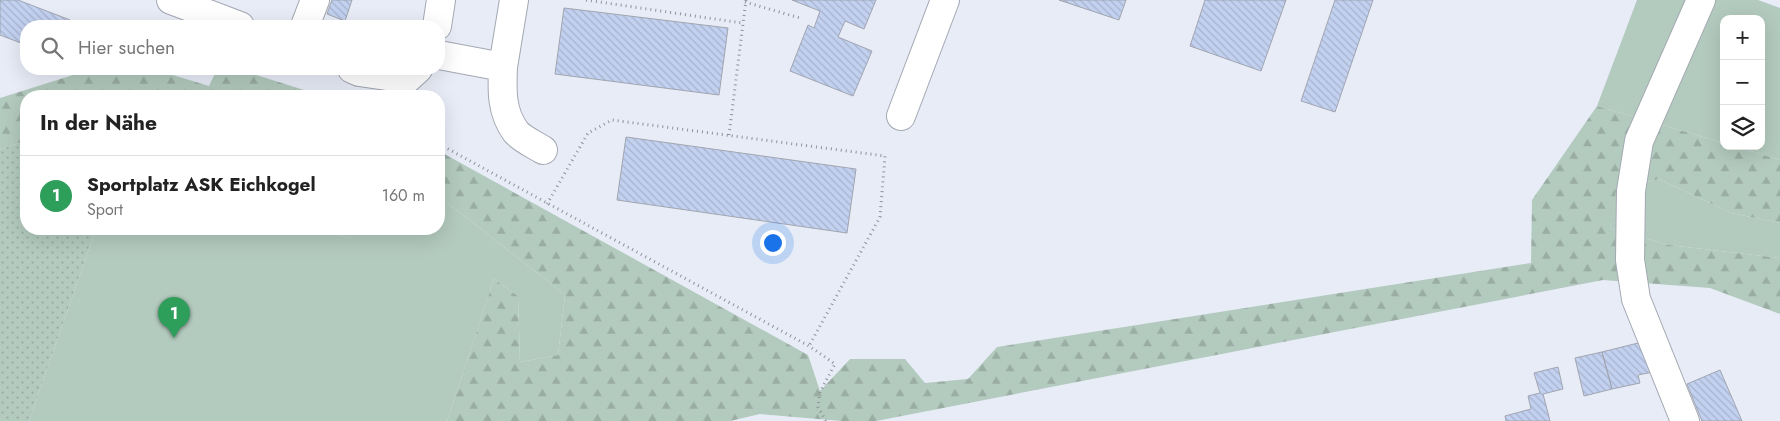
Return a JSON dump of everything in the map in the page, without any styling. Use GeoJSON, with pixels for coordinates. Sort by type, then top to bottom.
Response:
{"type":"FeatureCollection","features":[{"type":"Feature","properties":{"kind":"street"},"geometry":{"type":"LineString","coordinates":[[171,0],[224,20]]}},
{"type":"Feature","properties":{"kind":"street"},"geometry":{"type":"LineString","coordinates":[[307,20],[315,0]]}},
{"type":"Feature","properties":{"kind":"street"},"geometry":{"type":"LineString","coordinates":[[439,20],[441,0]]}},
{"type":"Feature","properties":{"kind":"street"},"geometry":{"type":"LineString","coordinates":[[514,0],[504,66],[502,94],[506,111],[517,133],[543,150]]}},
{"type":"Feature","properties":{"kind":"street"},"geometry":{"type":"LineString","coordinates":[[901,116],[945,0]]}},
{"type":"Feature","properties":{"kind":"street"},"geometry":{"type":"LineString","coordinates":[[1685,421],[1636,299],[1630,260],[1631,191],[1638,141],[1701,0]]}},
{"type":"Feature","properties":{"kind":"street"},"geometry":{"type":"LineString","coordinates":[[445,57],[504,66]]}},
{"type":"Feature","properties":{"kind":"path"},"geometry":{"type":"LineString","coordinates":[[586,0],[742,23]]}},
{"type":"Feature","properties":{"kind":"path"},"geometry":{"type":"LineString","coordinates":[[760,6],[761,0]]}},
{"type":"Feature","properties":{"kind":"path"},"geometry":{"type":"LineString","coordinates":[[728,136],[745,1],[800,18]]}},
{"type":"Feature","properties":{"kind":"path"},"geometry":{"type":"LineString","coordinates":[[547,204],[588,133],[612,120],[885,156],[880,217],[809,346]]}},
{"type":"Feature","properties":{"kind":"path"},"geometry":{"type":"LineString","coordinates":[[445,147],[809,346],[835,364],[820,392],[818,407],[826,421]]}},
{"type":"Feature","properties":{"kind":"green space"},"geometry":{"type":"Polygon","coordinates":[[[1637,0],[1758,0],[1780,8],[1780,160],[1747,150],[1765,150],[1765,15],[1720,15],[1720,142],[1597,106],[1637,0]]]}},
{"type":"Feature","properties":{"kind":"green space"},"geometry":{"type":"Polygon","coordinates":[[[73,75],[173,75],[209,86],[214,75],[256,75],[304,90],[25,90],[73,75]]]}},
{"type":"Feature","properties":{"kind":"green space"},"geometry":{"type":"Polygon","coordinates":[[[20,92],[20,143],[0,149],[0,98],[20,92]]]}},
{"type":"Feature","properties":{"kind":"green space"},"geometry":{"type":"Polygon","coordinates":[[[1597,106],[1720,142],[1720,150],[1747,150],[1780,160],[1780,223],[1731,213],[1659,179],[1616,190],[1610,228],[1669,245],[1780,258],[1780,314],[1710,288],[1603,280],[876,421],[842,421],[760,414],[730,421],[447,421],[494,279],[518,296],[520,362],[558,355],[565,295],[445,201],[445,154],[808,355],[820,391],[850,359],[905,359],[925,383],[968,379],[997,347],[1531,263],[1532,200],[1597,106]]]}},
{"type":"Feature","properties":{"kind":"green space"},"geometry":{"type":"Polygon","coordinates":[[[20,143],[20,235],[94,235],[29,421],[0,421],[0,149],[20,143]]]}},
{"type":"Feature","properties":{"kind":"green space"},"geometry":{"type":"Polygon","coordinates":[[[1659,179],[1731,213],[1780,223],[1780,258],[1669,245],[1610,228],[1615,190],[1659,179]]]}},
{"type":"Feature","properties":{"kind":"green space"},"geometry":{"type":"Polygon","coordinates":[[[445,201],[565,295],[558,355],[520,362],[518,296],[494,279],[447,421],[29,421],[94,235],[338,235],[348,238],[352,235],[445,235],[445,201]]]}},
{"type":"Feature","properties":{"kind":"green space"},"geometry":{"type":"Polygon","coordinates":[[[338,235],[352,235],[348,238],[338,235]]]}},
{"type":"Feature","properties":{"kind":"building"},"geometry":{"type":"Polygon","coordinates":[[[0,0],[18,0],[70,20],[20,20],[20,43],[0,35],[0,0]]]}},
{"type":"Feature","properties":{"kind":"building"},"geometry":{"type":"Polygon","coordinates":[[[332,0],[352,0],[345,20],[327,14],[332,0]]]}},
{"type":"Feature","properties":{"kind":"building"},"geometry":{"type":"Polygon","coordinates":[[[792,0],[876,0],[864,29],[845,21],[838,37],[872,51],[853,96],[790,71],[808,25],[814,28],[820,11],[792,0]]]}},
{"type":"Feature","properties":{"kind":"building"},"geometry":{"type":"Polygon","coordinates":[[[1059,0],[1126,0],[1119,20],[1059,0]]]}},
{"type":"Feature","properties":{"kind":"building"},"geometry":{"type":"Polygon","coordinates":[[[1205,0],[1286,0],[1261,71],[1190,46],[1205,0]]]}},
{"type":"Feature","properties":{"kind":"building"},"geometry":{"type":"Polygon","coordinates":[[[1335,0],[1373,0],[1335,112],[1301,101],[1335,0]]]}},
{"type":"Feature","properties":{"kind":"building"},"geometry":{"type":"Polygon","coordinates":[[[564,8],[728,28],[719,95],[555,74],[564,8]]]}},
{"type":"Feature","properties":{"kind":"building"},"geometry":{"type":"Polygon","coordinates":[[[626,137],[856,169],[847,233],[617,200],[626,137]]]}},
{"type":"Feature","properties":{"kind":"building"},"geometry":{"type":"Polygon","coordinates":[[[1646,341],[1653,372],[1638,375],[1640,383],[1612,389],[1602,352],[1646,341]]]}},
{"type":"Feature","properties":{"kind":"building"},"geometry":{"type":"Polygon","coordinates":[[[1602,352],[1612,389],[1584,396],[1575,358],[1602,352]]]}},
{"type":"Feature","properties":{"kind":"building"},"geometry":{"type":"Polygon","coordinates":[[[1558,367],[1563,389],[1543,394],[1550,421],[1506,421],[1505,416],[1531,409],[1528,396],[1540,393],[1534,373],[1558,367]]]}},
{"type":"Feature","properties":{"kind":"building"},"geometry":{"type":"Polygon","coordinates":[[[1720,370],[1742,421],[1702,421],[1687,384],[1720,370]]]}},
{"type":"Feature","properties":{"kind":"place","name":"Sportplatz ASK Eichkogel"},"geometry":{"type":"Point","coordinates":[174,338]}}]}
